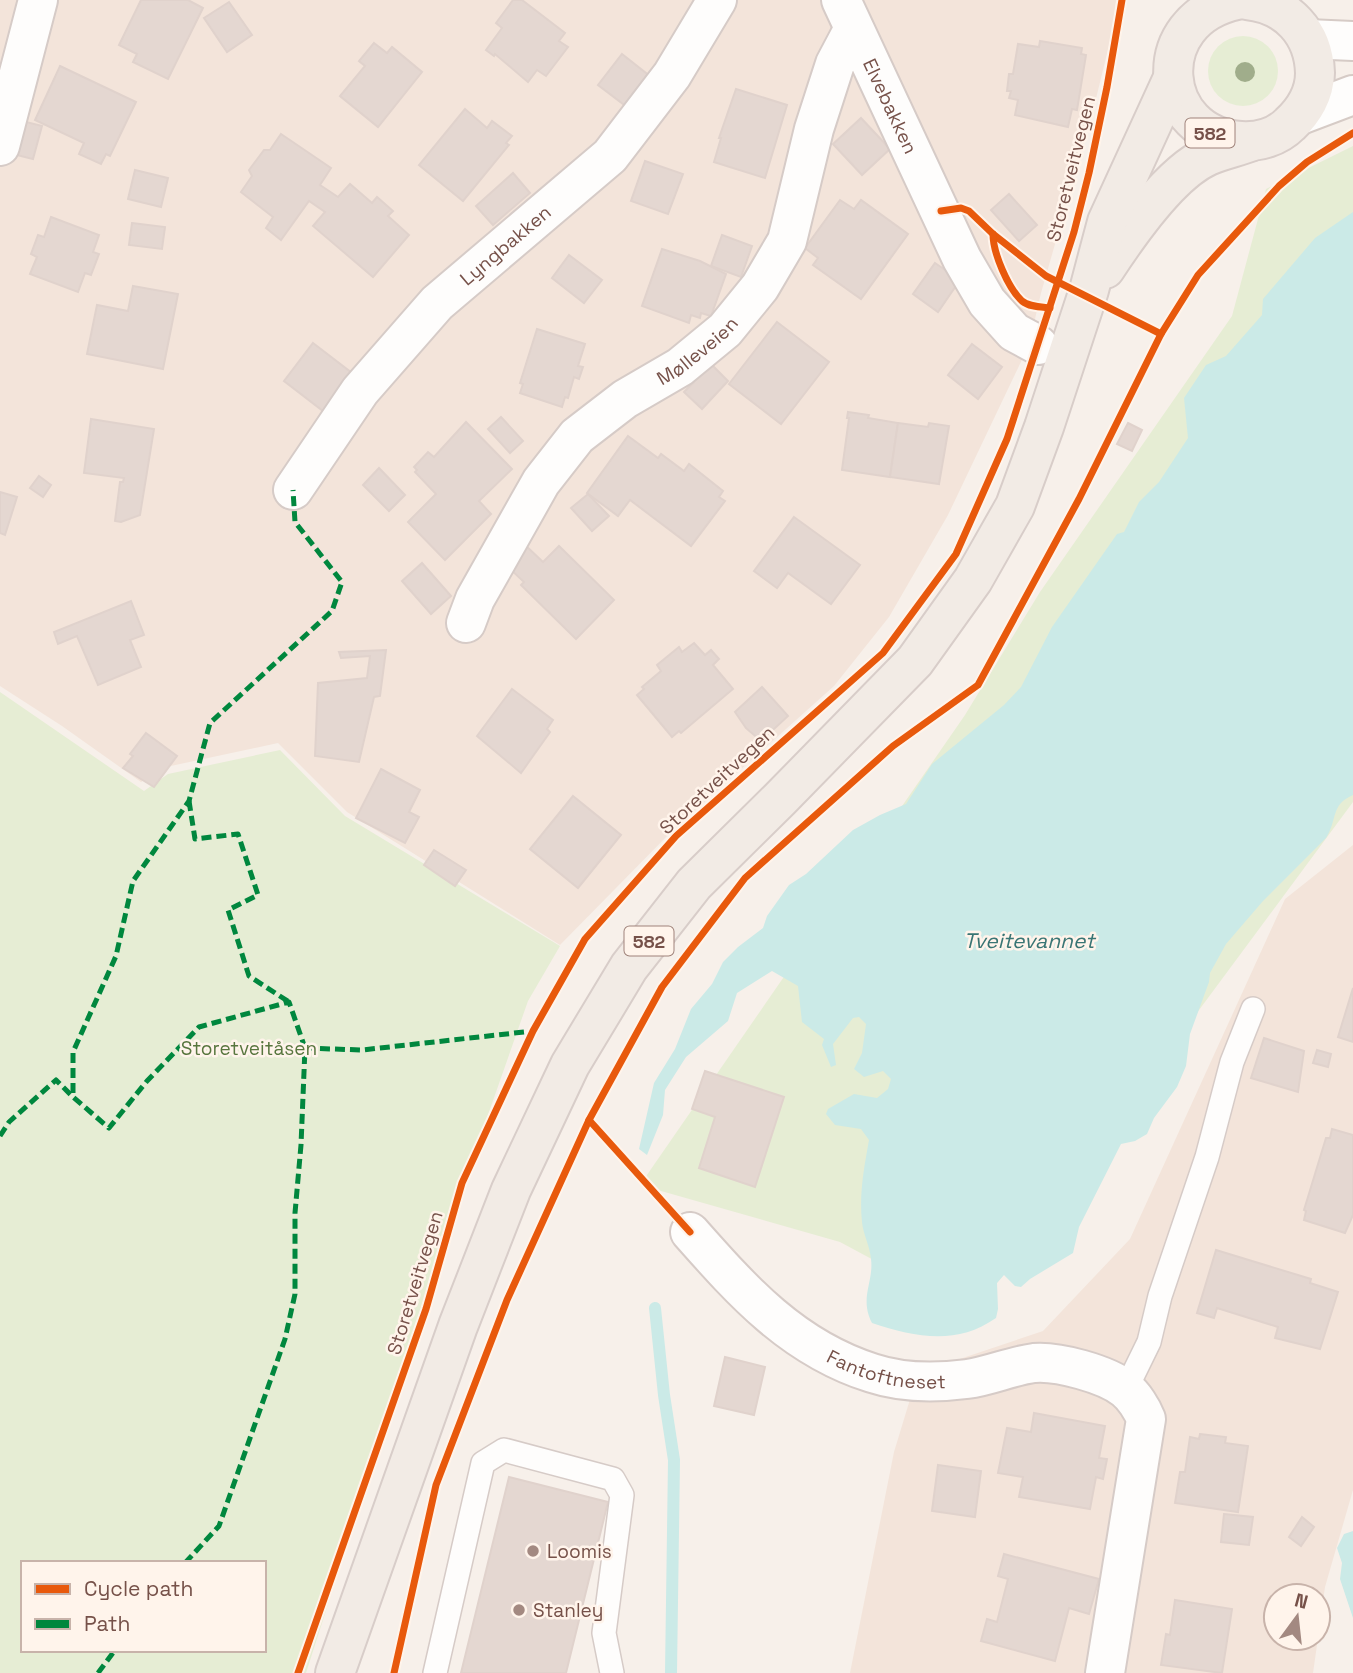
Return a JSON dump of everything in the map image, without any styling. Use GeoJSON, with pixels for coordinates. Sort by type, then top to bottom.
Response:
{"type":"FeatureCollection","features":[{"type":"Feature","properties":{"kind":"main road","name":"582"},"geometry":{"type":"LineString","coordinates":[[1089,290],[1135,224],[1178,178],[1206,157],[1270,137],[1286,128],[1300,115],[1310,98],[1315,79],[1315,59],[1308,39],[1296,22],[1280,9],[1251,0],[1220,4],[1202,13],[1185,14],[1175,51],[1173,78],[1179,100],[1192,118],[1209,133],[1230,140],[1252,142]]}},
{"type":"Feature","properties":{"kind":"main road","name":"582"},"geometry":{"type":"LineString","coordinates":[[335,1673],[458,1326],[511,1190],[570,1065],[629,967],[694,884],[915,661],[973,580],[1015,506],[1044,428],[1089,290],[1107,222],[1173,78]]}},
{"type":"Feature","properties":{"kind":"street"},"geometry":{"type":"LineString","coordinates":[[0,146],[38,0]]}},
{"type":"Feature","properties":{"kind":"street","name":"Lyngbakken"},"geometry":{"type":"LineString","coordinates":[[293,490],[360,391],[437,303],[610,156],[672,75],[717,0]]}},
{"type":"Feature","properties":{"kind":"street","name":"Elvebakken"},"geometry":{"type":"LineString","coordinates":[[847,15],[962,259],[987,302],[1014,332],[1038,345]]}},
{"type":"Feature","properties":{"kind":"street","name":"Mølleveien"},"geometry":{"type":"LineString","coordinates":[[466,623],[475,599],[541,482],[577,436],[625,399],[680,367],[725,330],[760,287],[787,241],[814,129],[847,15]]}},
{"type":"Feature","properties":{"kind":"street"},"geometry":{"type":"LineString","coordinates":[[1308,39],[1353,41]]}},
{"type":"Feature","properties":{"kind":"street"},"geometry":{"type":"LineString","coordinates":[[1300,115],[1353,95]]}},
{"type":"Feature","properties":{"kind":"street","name":"Fantoftneset"},"geometry":{"type":"LineString","coordinates":[[690,1232],[741,1290],[779,1324],[824,1352],[873,1374],[939,1382],[971,1378],[1038,1363],[1085,1371],[1126,1389]]}},
{"type":"Feature","properties":{"kind":"street"},"geometry":{"type":"LineString","coordinates":[[1105,1673],[1146,1419],[1126,1389]]}},
{"type":"Feature","properties":{"kind":"lane"},"geometry":{"type":"LineString","coordinates":[[1126,1389],[1149,1342],[1160,1297],[1207,1157],[1232,1062],[1253,1009]]}},
{"type":"Feature","properties":{"kind":"lane"},"geometry":{"type":"LineString","coordinates":[[435,1673],[483,1463],[504,1450],[613,1479],[622,1495],[604,1633],[612,1673]]}},
{"type":"Feature","properties":{"kind":"shaded area"},"geometry":{"type":"Polygon","coordinates":[[[0,0],[1116,0],[1111,37],[1092,115],[1041,293],[1029,345],[948,515],[889,617],[834,686],[671,832],[560,945],[347,812],[278,743],[166,767],[141,782],[0,686],[0,0]]]}},
{"type":"Feature","properties":{"kind":"shaded area"},"geometry":{"type":"Polygon","coordinates":[[[1353,845],[1353,1490],[1326,1582],[1262,1582],[1262,1652],[1316,1652],[1313,1673],[850,1673],[894,1452],[918,1373],[1043,1331],[1130,1239],[1285,899],[1353,845]]]}},
{"type":"Feature","properties":{"kind":"green space"},"geometry":{"type":"Polygon","coordinates":[[[1236,36],[1250,36],[1263,41],[1273,51],[1278,71],[1273,91],[1263,101],[1250,106],[1236,106],[1223,101],[1213,91],[1208,78],[1208,64],[1213,51],[1223,41],[1236,36]]]}},
{"type":"Feature","properties":{"kind":"green space","name":"Tveitevannet"},"geometry":{"type":"Polygon","coordinates":[[[1353,146],[1353,802],[974,1314],[840,1242],[640,1185],[965,715],[1040,592],[1232,316],[1266,189],[1353,146]]]}},
{"type":"Feature","properties":{"kind":"green space","name":"Storetveitåsen"},"geometry":{"type":"Polygon","coordinates":[[[0,692],[144,791],[168,774],[280,750],[345,816],[560,946],[528,1001],[452,1217],[306,1673],[0,1673],[0,692]]]}},
{"type":"Feature","properties":{"kind":"water","name":"Tveitevannet"},"geometry":{"type":"Polygon","coordinates":[[[1353,212],[1353,795],[1341,803],[1326,838],[1263,901],[1226,944],[1210,973],[1190,1034],[1186,1066],[1177,1087],[1154,1118],[1147,1134],[1135,1141],[1121,1144],[1079,1227],[1073,1253],[1021,1287],[1015,1286],[1004,1275],[997,1283],[996,1318],[966,1333],[951,1336],[920,1335],[872,1323],[867,1306],[871,1259],[861,1212],[862,1181],[869,1140],[861,1129],[835,1125],[826,1114],[828,1109],[854,1094],[877,1098],[888,1089],[891,1079],[883,1071],[864,1077],[854,1069],[862,1053],[866,1024],[859,1017],[853,1018],[833,1044],[836,1065],[831,1067],[822,1045],[824,1039],[802,1022],[798,986],[772,971],[737,993],[728,1021],[686,1057],[665,1090],[663,1115],[647,1155],[639,1149],[654,1083],[675,1049],[691,1009],[712,984],[723,962],[763,928],[767,916],[789,885],[806,874],[853,830],[906,804],[932,764],[1004,705],[1021,687],[1052,627],[1117,534],[1124,532],[1139,502],[1159,482],[1188,438],[1184,398],[1206,365],[1226,356],[1262,315],[1263,299],[1315,238],[1353,212]]]}},
{"type":"Feature","properties":{"kind":"water"},"geometry":{"type":"Polygon","coordinates":[[[1353,1531],[1353,1618],[1340,1579],[1342,1563],[1337,1548],[1344,1534],[1353,1531]]]}},
{"type":"Feature","properties":{"kind":"building"},"geometry":{"type":"Polygon","coordinates":[[[141,0],[188,0],[203,8],[168,79],[133,62],[137,54],[119,45],[141,0]]]}},
{"type":"Feature","properties":{"kind":"building"},"geometry":{"type":"Polygon","coordinates":[[[513,0],[522,0],[565,33],[559,41],[568,47],[546,76],[537,70],[528,82],[495,54],[494,56],[486,50],[502,28],[496,23],[513,0]]]}},
{"type":"Feature","properties":{"kind":"building"},"geometry":{"type":"Polygon","coordinates":[[[229,2],[252,35],[227,52],[204,18],[229,2]]]}},
{"type":"Feature","properties":{"kind":"building"},"geometry":{"type":"Polygon","coordinates":[[[1040,41],[1082,48],[1081,54],[1086,55],[1077,110],[1072,109],[1068,127],[1015,115],[1018,100],[1009,98],[1009,74],[1013,74],[1018,44],[1039,47],[1040,41]]]}},
{"type":"Feature","properties":{"kind":"building"},"geometry":{"type":"Polygon","coordinates":[[[374,43],[387,53],[392,47],[422,72],[378,127],[340,96],[365,66],[359,61],[374,43]]]}},
{"type":"Feature","properties":{"kind":"building"},"geometry":{"type":"Polygon","coordinates":[[[622,54],[651,77],[627,107],[598,85],[622,54]]]}},
{"type":"Feature","properties":{"kind":"building"},"geometry":{"type":"Polygon","coordinates":[[[60,66],[136,102],[110,156],[106,154],[101,164],[79,154],[84,143],[35,120],[60,66]]]}},
{"type":"Feature","properties":{"kind":"building"},"geometry":{"type":"Polygon","coordinates":[[[736,89],[787,105],[765,178],[714,162],[719,138],[736,89]]]}},
{"type":"Feature","properties":{"kind":"building"},"geometry":{"type":"Polygon","coordinates":[[[465,109],[487,128],[492,121],[512,136],[506,143],[509,145],[463,201],[419,165],[465,109]]]}},
{"type":"Feature","properties":{"kind":"building"},"geometry":{"type":"Polygon","coordinates":[[[861,118],[890,149],[862,175],[833,144],[861,118]]]}},
{"type":"Feature","properties":{"kind":"building"},"geometry":{"type":"Polygon","coordinates":[[[22,121],[42,126],[33,159],[13,154],[22,121]]]}},
{"type":"Feature","properties":{"kind":"building"},"geometry":{"type":"Polygon","coordinates":[[[281,134],[331,168],[320,185],[338,197],[350,184],[372,203],[377,197],[393,211],[388,216],[409,235],[373,277],[313,226],[325,212],[309,201],[281,240],[266,228],[273,217],[241,192],[252,176],[249,170],[264,150],[270,150],[281,134]]]}},
{"type":"Feature","properties":{"kind":"building"},"geometry":{"type":"Polygon","coordinates":[[[645,161],[683,174],[668,214],[631,201],[645,161]]]}},
{"type":"Feature","properties":{"kind":"building"},"geometry":{"type":"Polygon","coordinates":[[[135,170],[168,178],[161,207],[128,199],[135,170]]]}},
{"type":"Feature","properties":{"kind":"building"},"geometry":{"type":"Polygon","coordinates":[[[513,173],[530,193],[493,225],[476,206],[513,173]]]}},
{"type":"Feature","properties":{"kind":"building"},"geometry":{"type":"Polygon","coordinates":[[[1009,194],[1037,225],[1019,241],[991,210],[1009,194]]]}},
{"type":"Feature","properties":{"kind":"building"},"geometry":{"type":"Polygon","coordinates":[[[840,200],[854,209],[861,200],[908,234],[861,299],[813,265],[818,258],[805,248],[840,200]]]}},
{"type":"Feature","properties":{"kind":"building"},"geometry":{"type":"Polygon","coordinates":[[[51,217],[99,235],[93,252],[99,254],[91,275],[85,273],[78,292],[30,274],[37,257],[31,254],[38,235],[44,237],[51,217]]]}},
{"type":"Feature","properties":{"kind":"building"},"geometry":{"type":"Polygon","coordinates":[[[132,223],[165,227],[162,249],[129,245],[132,223]]]}},
{"type":"Feature","properties":{"kind":"building"},"geometry":{"type":"Polygon","coordinates":[[[722,235],[752,246],[741,277],[711,266],[722,235]]]}},
{"type":"Feature","properties":{"kind":"building"},"geometry":{"type":"Polygon","coordinates":[[[662,249],[700,261],[726,274],[711,316],[701,313],[700,318],[691,315],[689,323],[642,306],[662,249]]]}},
{"type":"Feature","properties":{"kind":"building"},"geometry":{"type":"Polygon","coordinates":[[[569,255],[602,280],[584,303],[552,278],[569,255]]]}},
{"type":"Feature","properties":{"kind":"building"},"geometry":{"type":"Polygon","coordinates":[[[935,263],[960,280],[938,312],[913,294],[935,263]]]}},
{"type":"Feature","properties":{"kind":"building"},"geometry":{"type":"Polygon","coordinates":[[[133,286],[178,294],[163,369],[87,354],[97,305],[128,311],[133,286]]]}},
{"type":"Feature","properties":{"kind":"building"},"geometry":{"type":"Polygon","coordinates":[[[777,322],[829,362],[781,424],[729,384],[777,322]]]}},
{"type":"Feature","properties":{"kind":"building"},"geometry":{"type":"Polygon","coordinates":[[[537,329],[585,344],[578,366],[583,367],[579,379],[574,377],[568,398],[565,397],[562,407],[520,393],[523,384],[520,383],[537,329]]]}},
{"type":"Feature","properties":{"kind":"building"},"geometry":{"type":"Polygon","coordinates":[[[313,343],[352,373],[323,411],[284,381],[313,343]]]}},
{"type":"Feature","properties":{"kind":"building"},"geometry":{"type":"Polygon","coordinates":[[[972,344],[1002,367],[978,399],[948,375],[972,344]]]}},
{"type":"Feature","properties":{"kind":"building"},"geometry":{"type":"Polygon","coordinates":[[[711,364],[728,381],[702,409],[684,392],[711,364]]]}},
{"type":"Feature","properties":{"kind":"building"},"geometry":{"type":"Polygon","coordinates":[[[848,412],[898,423],[890,477],[842,470],[848,412]]]}},
{"type":"Feature","properties":{"kind":"building"},"geometry":{"type":"Polygon","coordinates":[[[501,417],[523,441],[510,453],[488,429],[501,417]]]}},
{"type":"Feature","properties":{"kind":"building"},"geometry":{"type":"Polygon","coordinates":[[[91,419],[154,429],[140,515],[121,522],[115,521],[120,482],[123,482],[124,478],[84,473],[91,419]]]}},
{"type":"Feature","properties":{"kind":"building"},"geometry":{"type":"Polygon","coordinates":[[[466,422],[512,469],[479,501],[491,514],[445,560],[408,522],[436,494],[415,472],[417,470],[414,467],[428,452],[434,457],[466,422]]]}},
{"type":"Feature","properties":{"kind":"building"},"geometry":{"type":"Polygon","coordinates":[[[898,423],[928,427],[929,423],[949,426],[939,484],[890,477],[898,423]]]}},
{"type":"Feature","properties":{"kind":"building"},"geometry":{"type":"Polygon","coordinates":[[[1128,423],[1142,430],[1132,451],[1117,444],[1128,423]]]}},
{"type":"Feature","properties":{"kind":"building"},"geometry":{"type":"Polygon","coordinates":[[[628,436],[658,458],[661,454],[684,471],[689,464],[723,491],[719,497],[725,501],[691,546],[630,500],[618,516],[587,493],[628,436]]]}},
{"type":"Feature","properties":{"kind":"building"},"geometry":{"type":"Polygon","coordinates":[[[379,468],[405,495],[389,511],[363,485],[379,468]]]}},
{"type":"Feature","properties":{"kind":"building"},"geometry":{"type":"Polygon","coordinates":[[[39,476],[51,485],[43,497],[30,488],[39,476]]]}},
{"type":"Feature","properties":{"kind":"building"},"geometry":{"type":"Polygon","coordinates":[[[0,492],[17,497],[5,535],[0,533],[0,492]]]}},
{"type":"Feature","properties":{"kind":"building"},"geometry":{"type":"Polygon","coordinates":[[[588,494],[609,516],[592,531],[571,508],[588,494]]]}},
{"type":"Feature","properties":{"kind":"building"},"geometry":{"type":"Polygon","coordinates":[[[794,517],[860,565],[831,604],[788,573],[777,588],[754,571],[794,517]]]}},
{"type":"Feature","properties":{"kind":"building"},"geometry":{"type":"Polygon","coordinates":[[[524,544],[543,562],[559,546],[614,600],[576,639],[521,585],[524,582],[508,567],[524,544]]]}},
{"type":"Feature","properties":{"kind":"building"},"geometry":{"type":"Polygon","coordinates":[[[422,563],[451,596],[431,614],[402,581],[422,563]]]}},
{"type":"Feature","properties":{"kind":"building"},"geometry":{"type":"Polygon","coordinates":[[[131,601],[144,635],[130,640],[141,667],[98,685],[77,636],[58,644],[54,632],[131,601]]]}},
{"type":"Feature","properties":{"kind":"building"},"geometry":{"type":"Polygon","coordinates":[[[694,643],[705,655],[711,650],[719,659],[713,665],[733,689],[681,733],[679,731],[672,737],[637,695],[644,689],[642,687],[661,671],[657,665],[679,647],[682,652],[694,643]]]}},
{"type":"Feature","properties":{"kind":"building"},"geometry":{"type":"Polygon","coordinates":[[[386,650],[380,696],[374,697],[359,762],[315,756],[318,683],[367,678],[370,656],[341,658],[339,652],[386,650]]]}},
{"type":"Feature","properties":{"kind":"building"},"geometry":{"type":"Polygon","coordinates":[[[762,687],[788,716],[761,741],[746,728],[735,712],[762,687]]]}},
{"type":"Feature","properties":{"kind":"building"},"geometry":{"type":"Polygon","coordinates":[[[512,689],[553,720],[547,729],[550,732],[521,773],[477,736],[512,689]]]}},
{"type":"Feature","properties":{"kind":"building"},"geometry":{"type":"Polygon","coordinates":[[[146,733],[177,756],[154,787],[123,768],[146,733]]]}},
{"type":"Feature","properties":{"kind":"building"},"geometry":{"type":"Polygon","coordinates":[[[381,769],[420,790],[409,812],[419,817],[405,843],[356,818],[381,769]]]}},
{"type":"Feature","properties":{"kind":"building"},"geometry":{"type":"Polygon","coordinates":[[[573,796],[621,835],[578,888],[530,849],[573,796]]]}},
{"type":"Feature","properties":{"kind":"building"},"geometry":{"type":"Polygon","coordinates":[[[434,850],[466,870],[455,886],[424,865],[434,850]]]}},
{"type":"Feature","properties":{"kind":"building"},"geometry":{"type":"Polygon","coordinates":[[[1353,988],[1353,1042],[1338,1037],[1353,988]]]}},
{"type":"Feature","properties":{"kind":"building"},"geometry":{"type":"Polygon","coordinates":[[[1264,1038],[1304,1051],[1298,1092],[1251,1078],[1264,1038]]]}},
{"type":"Feature","properties":{"kind":"building"},"geometry":{"type":"Polygon","coordinates":[[[1317,1050],[1331,1054],[1328,1067],[1313,1063],[1317,1050]]]}},
{"type":"Feature","properties":{"kind":"building"},"geometry":{"type":"Polygon","coordinates":[[[705,1071],[784,1097],[755,1187],[699,1168],[715,1117],[692,1109],[705,1071]]]}},
{"type":"Feature","properties":{"kind":"building"},"geometry":{"type":"Polygon","coordinates":[[[1332,1129],[1353,1135],[1353,1215],[1345,1233],[1304,1220],[1304,1210],[1326,1138],[1330,1138],[1332,1129]]]}},
{"type":"Feature","properties":{"kind":"building"},"geometry":{"type":"Polygon","coordinates":[[[1216,1250],[1311,1279],[1310,1283],[1338,1292],[1320,1349],[1275,1338],[1278,1327],[1217,1308],[1214,1318],[1197,1313],[1216,1250]]]}},
{"type":"Feature","properties":{"kind":"building"},"geometry":{"type":"Polygon","coordinates":[[[725,1357],[765,1367],[754,1415],[714,1406],[725,1357]]]}},
{"type":"Feature","properties":{"kind":"building"},"geometry":{"type":"Polygon","coordinates":[[[1034,1413],[1105,1426],[1099,1458],[1107,1459],[1103,1479],[1096,1477],[1090,1509],[1019,1497],[1023,1477],[998,1473],[1007,1428],[1031,1432],[1034,1413]]]}},
{"type":"Feature","properties":{"kind":"building"},"geometry":{"type":"Polygon","coordinates":[[[1200,1434],[1226,1437],[1225,1443],[1248,1446],[1238,1512],[1175,1503],[1180,1472],[1185,1472],[1190,1437],[1199,1439],[1200,1434]]]}},
{"type":"Feature","properties":{"kind":"building"},"geometry":{"type":"Polygon","coordinates":[[[938,1465],[981,1471],[975,1517],[932,1511],[938,1465]]]}},
{"type":"Feature","properties":{"kind":"building"},"geometry":{"type":"Polygon","coordinates":[[[509,1477],[608,1502],[566,1673],[461,1673],[509,1477]]]}},
{"type":"Feature","properties":{"kind":"building"},"geometry":{"type":"Polygon","coordinates":[[[1224,1514],[1253,1517],[1249,1545],[1221,1542],[1224,1514]]]}},
{"type":"Feature","properties":{"kind":"building"},"geometry":{"type":"Polygon","coordinates":[[[1302,1517],[1314,1527],[1301,1546],[1289,1537],[1302,1517]]]}},
{"type":"Feature","properties":{"kind":"building"},"geometry":{"type":"Polygon","coordinates":[[[1004,1554],[1099,1579],[1089,1614],[1069,1608],[1055,1661],[981,1641],[987,1619],[997,1622],[1008,1579],[998,1576],[1004,1554]]]}},
{"type":"Feature","properties":{"kind":"building"},"geometry":{"type":"Polygon","coordinates":[[[1175,1600],[1232,1609],[1222,1673],[1161,1665],[1166,1634],[1170,1635],[1175,1600]]]}},
{"type":"Feature","properties":{"kind":"waterway"},"geometry":{"type":"LineString","coordinates":[[655,1308],[674,1460],[671,1673]]}},
{"type":"Feature","properties":{"kind":"marked path"},"geometry":{"type":"LineString","coordinates":[[187,1561],[219,1526],[285,1339],[295,1294],[295,1213],[305,1048],[289,1002],[199,1027],[147,1081],[109,1128],[73,1097],[73,1052],[116,956],[133,881],[189,801],[210,723],[332,611],[342,582],[295,522],[293,490]]}},
{"type":"Feature","properties":{"kind":"marked path"},"geometry":{"type":"LineString","coordinates":[[189,801],[195,839],[238,834],[258,895],[228,910],[249,976],[289,1002]]}},
{"type":"Feature","properties":{"kind":"marked path"},"geometry":{"type":"LineString","coordinates":[[305,1048],[362,1050],[533,1031]]}},
{"type":"Feature","properties":{"kind":"marked path"},"geometry":{"type":"LineString","coordinates":[[0,1136],[9,1122],[56,1080],[73,1097]]}},
{"type":"Feature","properties":{"kind":"marked path"},"geometry":{"type":"LineString","coordinates":[[98,1673],[114,1652]]}},
{"type":"Feature","properties":{"kind":"cycle path","name":"Storetveitvegen"},"geometry":{"type":"LineString","coordinates":[[298,1673],[426,1309],[462,1183],[533,1031],[585,939],[676,836],[883,653],[956,554],[1007,439],[1074,232],[1107,87],[1122,0]]}},
{"type":"Feature","properties":{"kind":"cycle path"},"geometry":{"type":"LineString","coordinates":[[394,1673],[436,1485],[507,1300],[589,1120],[662,987],[745,878],[893,746],[978,685],[1079,499],[1161,334],[1198,275],[1279,186],[1307,162],[1353,133]]}},
{"type":"Feature","properties":{"kind":"cycle path"},"geometry":{"type":"LineString","coordinates":[[941,211],[961,208],[969,211],[1046,276],[1161,334]]}},
{"type":"Feature","properties":{"kind":"cycle path"},"geometry":{"type":"LineString","coordinates":[[993,234],[998,260],[1017,295],[1028,304],[1050,308]]}},
{"type":"Feature","properties":{"kind":"cycle path"},"geometry":{"type":"LineString","coordinates":[[589,1120],[690,1232]]}},
{"type":"Feature","properties":{"kind":"place","name":"Loomis"},"geometry":{"type":"Point","coordinates":[533,1551]}},
{"type":"Feature","properties":{"kind":"place","name":"Stanley"},"geometry":{"type":"Point","coordinates":[519,1610]}}]}
